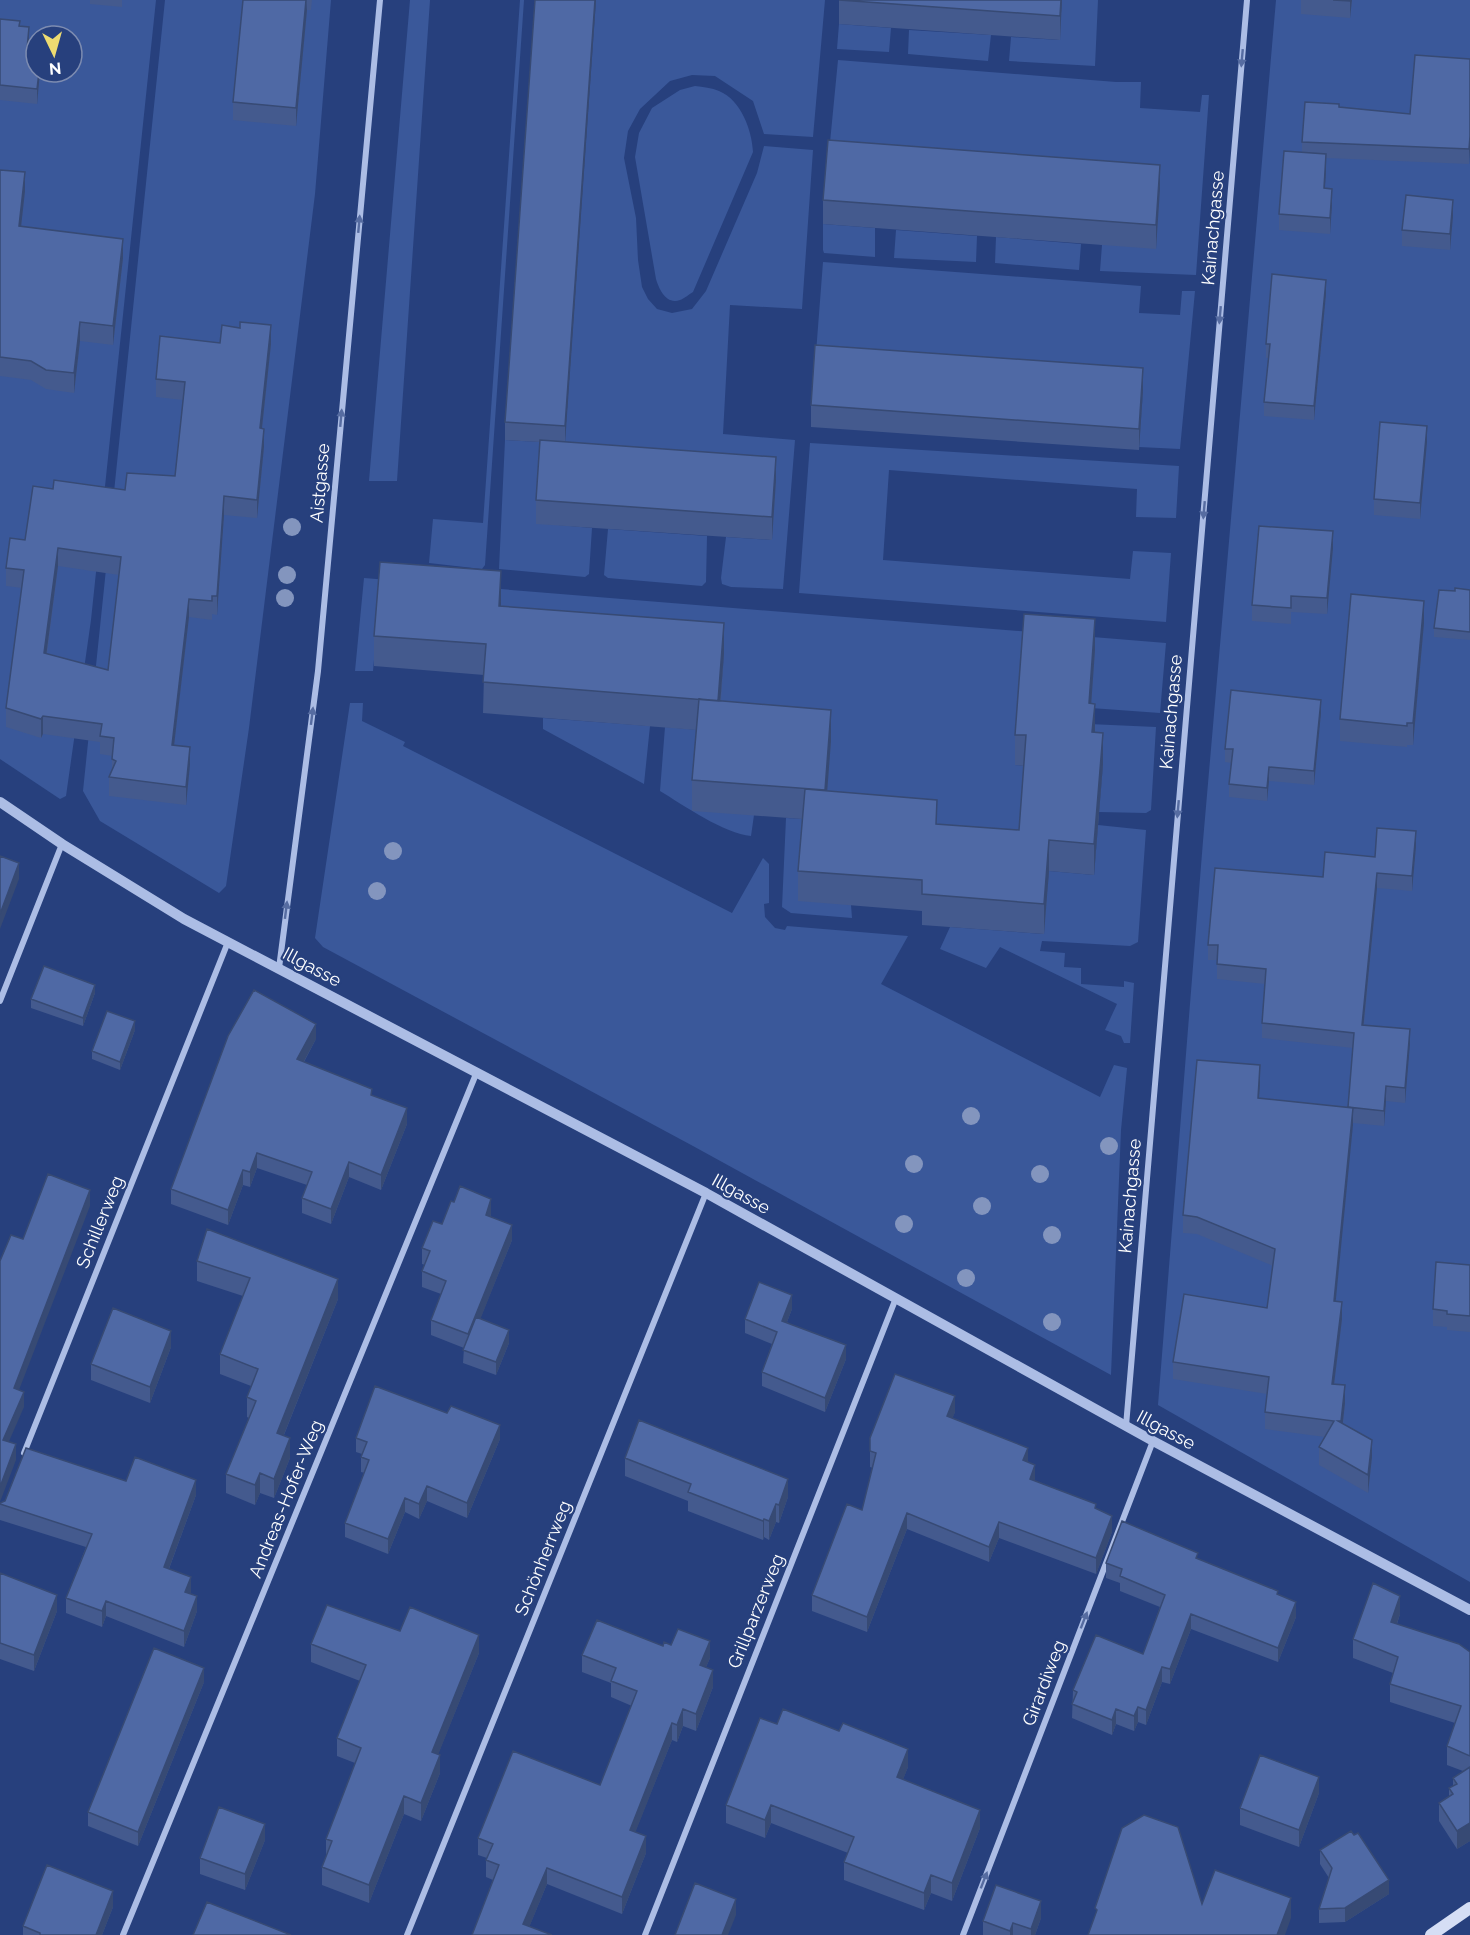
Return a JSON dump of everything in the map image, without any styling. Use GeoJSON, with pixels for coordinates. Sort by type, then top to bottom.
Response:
{"type":"FeatureCollection","features":[{"type":"Feature","properties":{"kind":"main road"},"geometry":{"type":"LineString","coordinates":[[1431,1935],[1470,1908]]}},
{"type":"Feature","properties":{"kind":"street","name":"Aistgasse"},"geometry":{"type":"LineString","coordinates":[[279,968],[318,671],[380,0]]}},
{"type":"Feature","properties":{"kind":"street","name":"Kainachgasse"},"geometry":{"type":"LineString","coordinates":[[1126,1426],[1247,0]]}},
{"type":"Feature","properties":{"kind":"street","name":"Illgasse"},"geometry":{"type":"LineString","coordinates":[[0,802],[62,844],[184,919],[706,1193],[1153,1441],[1470,1610]]}},
{"type":"Feature","properties":{"kind":"street"},"geometry":{"type":"LineString","coordinates":[[0,1001],[62,844]]}},
{"type":"Feature","properties":{"kind":"street","name":"Schillerweg"},"geometry":{"type":"LineString","coordinates":[[22,1459],[228,941]]}},
{"type":"Feature","properties":{"kind":"street","name":"Andreas-Hofer-Weg"},"geometry":{"type":"LineString","coordinates":[[123,1935],[476,1074]]}},
{"type":"Feature","properties":{"kind":"street","name":"Schönherrweg"},"geometry":{"type":"LineString","coordinates":[[407,1935],[706,1193]]}},
{"type":"Feature","properties":{"kind":"street","name":"Grillparzerweg"},"geometry":{"type":"LineString","coordinates":[[645,1935],[896,1298]]}},
{"type":"Feature","properties":{"kind":"street","name":"Girardiweg"},"geometry":{"type":"LineString","coordinates":[[963,1935],[1153,1441]]}},
{"type":"Feature","properties":{"kind":"shaded area"},"geometry":{"type":"Polygon","coordinates":[[[0,0],[156,0],[91,620],[66,796],[60,799],[0,759],[0,0]]]}},
{"type":"Feature","properties":{"kind":"shaded area"},"geometry":{"type":"Polygon","coordinates":[[[165,0],[331,0],[315,194],[249,728],[226,886],[219,893],[100,821],[83,791],[165,0]]]}},
{"type":"Feature","properties":{"kind":"shaded area"},"geometry":{"type":"Polygon","coordinates":[[[410,0],[430,0],[397,481],[369,481],[410,0]]]}},
{"type":"Feature","properties":{"kind":"shaded area"},"geometry":{"type":"Polygon","coordinates":[[[520,0],[524,0],[485,565],[482,569],[429,563],[433,519],[483,523],[520,0]]]}},
{"type":"Feature","properties":{"kind":"shaded area"},"geometry":{"type":"Polygon","coordinates":[[[596,0],[825,0],[813,137],[764,134],[753,101],[715,76],[692,75],[670,81],[640,109],[628,131],[624,158],[636,218],[642,287],[648,299],[657,309],[672,313],[692,309],[706,291],[757,173],[764,146],[813,150],[802,309],[730,305],[723,434],[795,440],[783,589],[731,587],[722,584],[726,537],[772,540],[563,466],[596,0]]]}},
{"type":"Feature","properties":{"kind":"shaded area"},"geometry":{"type":"Polygon","coordinates":[[[1062,0],[1098,0],[1095,66],[1009,61],[1011,37],[1059,40],[1062,0]]]}},
{"type":"Feature","properties":{"kind":"shaded area"},"geometry":{"type":"Polygon","coordinates":[[[1276,0],[1470,0],[1470,1582],[1158,1405],[1203,841],[1276,0]]]}},
{"type":"Feature","properties":{"kind":"shaded area"},"geometry":{"type":"Polygon","coordinates":[[[839,24],[891,28],[889,52],[837,49],[839,24]]]}},
{"type":"Feature","properties":{"kind":"shaded area"},"geometry":{"type":"Polygon","coordinates":[[[909,30],[991,35],[988,61],[908,54],[909,30]]]}},
{"type":"Feature","properties":{"kind":"shaded area"},"geometry":{"type":"Polygon","coordinates":[[[838,60],[1116,82],[1141,82],[1140,108],[1200,112],[1202,95],[1209,95],[1196,275],[1100,271],[1102,245],[828,163],[838,60]]]}},
{"type":"Feature","properties":{"kind":"shaded area"},"geometry":{"type":"Polygon","coordinates":[[[695,86],[719,91],[733,101],[748,125],[753,152],[693,292],[675,301],[664,295],[656,279],[635,157],[639,133],[652,108],[680,90],[695,86]]]}},
{"type":"Feature","properties":{"kind":"shaded area"},"geometry":{"type":"Polygon","coordinates":[[[823,224],[875,228],[875,257],[824,253],[823,224]]]}},
{"type":"Feature","properties":{"kind":"shaded area"},"geometry":{"type":"Polygon","coordinates":[[[896,230],[977,236],[976,262],[894,258],[896,230]]]}},
{"type":"Feature","properties":{"kind":"shaded area"},"geometry":{"type":"Polygon","coordinates":[[[996,237],[1081,244],[1079,270],[995,263],[996,237]]]}},
{"type":"Feature","properties":{"kind":"shaded area"},"geometry":{"type":"Polygon","coordinates":[[[823,262],[1141,286],[1139,313],[1180,315],[1182,291],[1195,291],[1180,449],[1139,447],[1143,390],[815,366],[823,262]]]}},
{"type":"Feature","properties":{"kind":"shaded area"},"geometry":{"type":"Polygon","coordinates":[[[505,440],[542,442],[536,523],[592,528],[589,574],[585,577],[499,569],[505,440]]]}},
{"type":"Feature","properties":{"kind":"shaded area"},"geometry":{"type":"Polygon","coordinates":[[[810,443],[1179,466],[1176,518],[1136,517],[1137,489],[889,470],[883,560],[1130,579],[1133,551],[1171,553],[1166,622],[799,593],[810,443]]]}},
{"type":"Feature","properties":{"kind":"shaded area"},"geometry":{"type":"Polygon","coordinates":[[[608,529],[707,536],[706,582],[702,586],[608,578],[604,575],[608,529]]]}},
{"type":"Feature","properties":{"kind":"shaded area"},"geometry":{"type":"Polygon","coordinates":[[[364,578],[1166,643],[1160,713],[1091,708],[1015,765],[1026,766],[1019,861],[825,822],[718,732],[724,653],[499,636],[501,602],[380,593],[373,671],[355,671],[364,578]]]}},
{"type":"Feature","properties":{"kind":"shaded area"},"geometry":{"type":"Polygon","coordinates":[[[350,703],[363,703],[362,721],[405,742],[403,746],[732,913],[763,858],[769,864],[769,903],[764,904],[765,917],[775,928],[785,930],[787,926],[908,936],[881,984],[1100,1097],[1114,1065],[1127,1068],[1121,1130],[1111,1375],[323,947],[315,938],[350,703]]]}},
{"type":"Feature","properties":{"kind":"shaded area"},"geometry":{"type":"Polygon","coordinates":[[[543,718],[650,726],[644,784],[543,729],[543,718]]]}},
{"type":"Feature","properties":{"kind":"shaded area"},"geometry":{"type":"Polygon","coordinates":[[[1089,724],[1156,727],[1151,810],[1146,813],[1099,812],[1103,764],[1089,724]]]}},
{"type":"Feature","properties":{"kind":"shaded area"},"geometry":{"type":"Polygon","coordinates":[[[665,727],[699,730],[754,815],[751,836],[717,825],[660,791],[665,727]]]}},
{"type":"Feature","properties":{"kind":"shaded area"},"geometry":{"type":"Polygon","coordinates":[[[786,818],[805,819],[851,905],[852,918],[791,913],[782,907],[786,818]]]}},
{"type":"Feature","properties":{"kind":"shaded area"},"geometry":{"type":"Polygon","coordinates":[[[1098,825],[1146,830],[1138,942],[1130,946],[1042,941],[1040,951],[1065,953],[1064,967],[1081,968],[1081,984],[1124,987],[1124,981],[1134,983],[1130,1043],[1124,1043],[1121,1036],[1105,1030],[1117,1004],[1000,947],[986,968],[940,949],[950,927],[1043,934],[1049,871],[1094,875],[1098,825]]]}},
{"type":"Feature","properties":{"kind":"building"},"geometry":{"type":"Polygon","coordinates":[[[243,0],[306,0],[296,108],[233,102],[243,0]]]}},
{"type":"Feature","properties":{"kind":"building"},"geometry":{"type":"Polygon","coordinates":[[[535,0],[595,0],[565,426],[505,422],[535,0]]]}},
{"type":"Feature","properties":{"kind":"building"},"geometry":{"type":"Polygon","coordinates":[[[839,0],[1061,0],[1060,16],[839,0]]]}},
{"type":"Feature","properties":{"kind":"building"},"geometry":{"type":"Polygon","coordinates":[[[0,19],[20,21],[19,26],[24,26],[24,84],[38,84],[37,89],[0,85],[0,19]]]}},
{"type":"Feature","properties":{"kind":"building"},"geometry":{"type":"Polygon","coordinates":[[[1415,55],[1470,59],[1469,149],[1302,142],[1305,102],[1339,104],[1339,107],[1410,114],[1415,55]]]}},
{"type":"Feature","properties":{"kind":"building"},"geometry":{"type":"Polygon","coordinates":[[[828,140],[1160,165],[1156,225],[823,200],[828,140]]]}},
{"type":"Feature","properties":{"kind":"building"},"geometry":{"type":"Polygon","coordinates":[[[1284,151],[1326,154],[1324,188],[1332,189],[1330,218],[1279,214],[1284,151]]]}},
{"type":"Feature","properties":{"kind":"building"},"geometry":{"type":"Polygon","coordinates":[[[0,170],[25,172],[19,226],[123,239],[113,326],[80,322],[74,373],[46,370],[31,361],[0,357],[0,170]]]}},
{"type":"Feature","properties":{"kind":"building"},"geometry":{"type":"Polygon","coordinates":[[[1406,195],[1453,200],[1450,234],[1402,230],[1406,195]]]}},
{"type":"Feature","properties":{"kind":"building"},"geometry":{"type":"Polygon","coordinates":[[[1272,274],[1326,280],[1314,406],[1264,402],[1270,344],[1266,344],[1272,274]]]}},
{"type":"Feature","properties":{"kind":"building"},"geometry":{"type":"Polygon","coordinates":[[[240,322],[271,325],[260,428],[264,429],[257,500],[224,496],[217,596],[212,596],[212,601],[189,599],[172,745],[190,747],[186,787],[109,777],[116,761],[112,759],[114,738],[100,736],[102,724],[43,716],[41,719],[6,708],[24,570],[6,568],[10,538],[25,540],[33,486],[53,489],[54,480],[125,490],[127,473],[175,476],[185,382],[156,379],[160,336],[220,343],[222,325],[240,328],[240,322]],[[58,548],[44,653],[108,670],[121,557],[58,548]]]}},
{"type":"Feature","properties":{"kind":"building"},"geometry":{"type":"Polygon","coordinates":[[[815,345],[1143,368],[1139,429],[811,405],[815,345]]]}},
{"type":"Feature","properties":{"kind":"building"},"geometry":{"type":"Polygon","coordinates":[[[1380,422],[1427,426],[1420,503],[1374,499],[1380,422]]]}},
{"type":"Feature","properties":{"kind":"building"},"geometry":{"type":"Polygon","coordinates":[[[540,440],[776,457],[772,517],[536,500],[540,440]]]}},
{"type":"Feature","properties":{"kind":"building"},"geometry":{"type":"Polygon","coordinates":[[[1259,526],[1333,531],[1327,598],[1291,596],[1291,608],[1252,605],[1259,526]]]}},
{"type":"Feature","properties":{"kind":"building"},"geometry":{"type":"Polygon","coordinates":[[[380,562],[501,571],[499,606],[724,623],[718,701],[483,682],[486,644],[374,636],[380,562]]]}},
{"type":"Feature","properties":{"kind":"building"},"geometry":{"type":"Polygon","coordinates":[[[1455,588],[1470,590],[1470,632],[1434,628],[1439,590],[1455,591],[1455,588]]]}},
{"type":"Feature","properties":{"kind":"building"},"geometry":{"type":"Polygon","coordinates":[[[1351,594],[1424,601],[1413,723],[1407,723],[1407,726],[1340,719],[1351,594]]]}},
{"type":"Feature","properties":{"kind":"building"},"geometry":{"type":"Polygon","coordinates":[[[1024,614],[1095,619],[1089,703],[1095,704],[1092,732],[1103,733],[1094,844],[1049,840],[1044,904],[922,894],[922,880],[798,871],[805,789],[937,800],[936,824],[1019,830],[1026,735],[1015,735],[1024,614]]]}},
{"type":"Feature","properties":{"kind":"building"},"geometry":{"type":"Polygon","coordinates":[[[1231,690],[1321,700],[1314,771],[1269,767],[1267,788],[1229,784],[1233,749],[1225,749],[1231,690]]]}},
{"type":"Feature","properties":{"kind":"building"},"geometry":{"type":"Polygon","coordinates":[[[699,699],[831,710],[825,790],[692,780],[699,699]]]}},
{"type":"Feature","properties":{"kind":"building"},"geometry":{"type":"Polygon","coordinates":[[[1377,828],[1416,831],[1412,876],[1377,873],[1362,1025],[1410,1029],[1405,1088],[1386,1086],[1384,1111],[1348,1107],[1354,1033],[1262,1023],[1266,969],[1217,964],[1218,945],[1208,945],[1215,868],[1323,877],[1325,852],[1375,857],[1377,828]]]}},
{"type":"Feature","properties":{"kind":"building"},"geometry":{"type":"Polygon","coordinates":[[[0,856],[19,863],[0,914],[0,856]]]}},
{"type":"Feature","properties":{"kind":"building"},"geometry":{"type":"Polygon","coordinates":[[[44,966],[95,985],[83,1018],[31,999],[44,966]]]}},
{"type":"Feature","properties":{"kind":"building"},"geometry":{"type":"Polygon","coordinates":[[[254,990],[316,1024],[297,1059],[372,1089],[371,1095],[407,1108],[381,1175],[349,1162],[331,1209],[302,1198],[312,1172],[257,1153],[250,1172],[243,1170],[228,1210],[171,1189],[228,1036],[254,990]]]}},
{"type":"Feature","properties":{"kind":"building"},"geometry":{"type":"Polygon","coordinates":[[[107,1011],[135,1021],[120,1062],[92,1051],[107,1011]]]}},
{"type":"Feature","properties":{"kind":"building"},"geometry":{"type":"Polygon","coordinates":[[[1197,1060],[1260,1065],[1258,1098],[1353,1108],[1334,1301],[1342,1302],[1332,1384],[1345,1385],[1341,1421],[1338,1421],[1372,1440],[1368,1475],[1319,1447],[1334,1421],[1265,1412],[1269,1377],[1173,1362],[1184,1294],[1267,1308],[1275,1249],[1197,1217],[1183,1215],[1197,1060]]]}},
{"type":"Feature","properties":{"kind":"building"},"geometry":{"type":"Polygon","coordinates":[[[48,1174],[90,1190],[14,1388],[24,1392],[3,1440],[16,1444],[0,1487],[0,1261],[11,1235],[23,1239],[48,1174]]]}},
{"type":"Feature","properties":{"kind":"building"},"geometry":{"type":"Polygon","coordinates":[[[460,1186],[491,1199],[486,1215],[512,1225],[468,1334],[431,1320],[446,1281],[422,1271],[430,1251],[422,1248],[433,1221],[442,1224],[460,1186]]]}},
{"type":"Feature","properties":{"kind":"building"},"geometry":{"type":"Polygon","coordinates":[[[207,1229],[338,1279],[277,1433],[290,1438],[274,1479],[260,1473],[255,1485],[226,1474],[256,1401],[247,1397],[258,1369],[220,1354],[250,1278],[197,1261],[207,1229]]]}},
{"type":"Feature","properties":{"kind":"building"},"geometry":{"type":"Polygon","coordinates":[[[1436,1262],[1470,1265],[1470,1316],[1447,1314],[1447,1311],[1433,1309],[1436,1262]]]}},
{"type":"Feature","properties":{"kind":"building"},"geometry":{"type":"Polygon","coordinates":[[[759,1282],[792,1295],[782,1321],[846,1345],[825,1398],[762,1372],[777,1332],[745,1319],[759,1282]]]}},
{"type":"Feature","properties":{"kind":"building"},"geometry":{"type":"Polygon","coordinates":[[[113,1308],[171,1331],[150,1387],[91,1364],[113,1308]]]}},
{"type":"Feature","properties":{"kind":"building"},"geometry":{"type":"Polygon","coordinates":[[[476,1317],[509,1330],[496,1362],[463,1350],[476,1317]]]}},
{"type":"Feature","properties":{"kind":"building"},"geometry":{"type":"Polygon","coordinates":[[[895,1374],[955,1396],[947,1416],[1028,1448],[1023,1460],[1035,1465],[1030,1479],[1096,1504],[1095,1508],[1112,1516],[1096,1558],[999,1522],[989,1547],[907,1513],[867,1617],[812,1595],[847,1504],[862,1510],[876,1453],[870,1451],[870,1438],[895,1374]]]}},
{"type":"Feature","properties":{"kind":"building"},"geometry":{"type":"Polygon","coordinates":[[[375,1386],[447,1413],[451,1406],[500,1425],[467,1503],[427,1486],[419,1504],[405,1498],[388,1539],[345,1523],[369,1460],[361,1457],[367,1442],[356,1438],[375,1386]]]}},
{"type":"Feature","properties":{"kind":"building"},"geometry":{"type":"Polygon","coordinates":[[[639,1420],[788,1479],[779,1505],[776,1504],[769,1521],[764,1519],[763,1521],[688,1492],[691,1484],[625,1458],[639,1420]]]}},
{"type":"Feature","properties":{"kind":"building"},"geometry":{"type":"Polygon","coordinates":[[[26,1448],[126,1481],[135,1457],[196,1480],[164,1567],[191,1577],[185,1592],[197,1596],[184,1631],[106,1601],[102,1611],[66,1598],[92,1534],[0,1504],[5,1501],[26,1448]]]}},
{"type":"Feature","properties":{"kind":"building"},"geometry":{"type":"Polygon","coordinates":[[[1122,1521],[1198,1553],[1196,1558],[1278,1591],[1277,1594],[1296,1602],[1278,1648],[1191,1614],[1170,1669],[1162,1667],[1146,1710],[1138,1707],[1134,1716],[1116,1709],[1112,1720],[1072,1704],[1077,1692],[1073,1690],[1096,1635],[1143,1654],[1165,1595],[1120,1576],[1122,1569],[1106,1563],[1122,1521]]]}},
{"type":"Feature","properties":{"kind":"building"},"geometry":{"type":"Polygon","coordinates":[[[0,1573],[57,1595],[34,1655],[0,1643],[0,1573]]]}},
{"type":"Feature","properties":{"kind":"building"},"geometry":{"type":"Polygon","coordinates":[[[1373,1583],[1400,1596],[1391,1622],[1459,1644],[1470,1652],[1470,1756],[1447,1746],[1461,1706],[1390,1684],[1398,1657],[1353,1639],[1373,1583]]]}},
{"type":"Feature","properties":{"kind":"building"},"geometry":{"type":"Polygon","coordinates":[[[327,1605],[400,1631],[410,1607],[479,1635],[432,1752],[440,1755],[421,1803],[404,1796],[369,1885],[322,1867],[332,1841],[326,1839],[361,1748],[337,1738],[366,1665],[311,1644],[327,1605]]]}},
{"type":"Feature","properties":{"kind":"building"},"geometry":{"type":"Polygon","coordinates":[[[597,1620],[663,1646],[664,1642],[671,1645],[678,1629],[710,1641],[700,1665],[713,1670],[696,1714],[683,1709],[677,1725],[672,1723],[630,1830],[646,1836],[622,1897],[547,1868],[523,1924],[552,1935],[472,1935],[499,1865],[486,1860],[493,1844],[478,1838],[513,1751],[600,1785],[637,1691],[611,1681],[616,1668],[582,1655],[597,1620]]]}},
{"type":"Feature","properties":{"kind":"building"},"geometry":{"type":"Polygon","coordinates":[[[154,1648],[204,1668],[138,1832],[88,1812],[154,1648]]]}},
{"type":"Feature","properties":{"kind":"building"},"geometry":{"type":"Polygon","coordinates":[[[783,1709],[839,1731],[843,1723],[908,1749],[897,1777],[980,1810],[952,1883],[931,1875],[924,1893],[844,1862],[854,1837],[771,1805],[765,1820],[726,1805],[760,1718],[777,1724],[783,1709]]]}},
{"type":"Feature","properties":{"kind":"building"},"geometry":{"type":"Polygon","coordinates":[[[1260,1755],[1319,1777],[1299,1830],[1240,1808],[1260,1755]]]}},
{"type":"Feature","properties":{"kind":"building"},"geometry":{"type":"Polygon","coordinates":[[[1470,1767],[1470,1823],[1457,1831],[1439,1803],[1453,1794],[1449,1788],[1457,1784],[1453,1778],[1470,1767]]]}},
{"type":"Feature","properties":{"kind":"building"},"geometry":{"type":"Polygon","coordinates":[[[219,1807],[265,1824],[245,1874],[200,1858],[219,1807]]]}},
{"type":"Feature","properties":{"kind":"building"},"geometry":{"type":"Polygon","coordinates":[[[1144,1815],[1178,1827],[1202,1904],[1215,1870],[1291,1898],[1277,1935],[1088,1935],[1122,1828],[1144,1815]]]}},
{"type":"Feature","properties":{"kind":"building"},"geometry":{"type":"Polygon","coordinates":[[[1351,1831],[1354,1835],[1358,1833],[1389,1880],[1345,1908],[1319,1909],[1332,1868],[1320,1850],[1351,1831]]]}},
{"type":"Feature","properties":{"kind":"building"},"geometry":{"type":"Polygon","coordinates":[[[47,1865],[113,1891],[96,1935],[40,1935],[23,1926],[47,1865]]]}},
{"type":"Feature","properties":{"kind":"building"},"geometry":{"type":"Polygon","coordinates":[[[695,1883],[736,1899],[722,1935],[675,1935],[695,1883]]]}},
{"type":"Feature","properties":{"kind":"building"},"geometry":{"type":"Polygon","coordinates":[[[996,1885],[1041,1901],[1031,1929],[1013,1923],[1010,1931],[983,1921],[996,1885]]]}},
{"type":"Feature","properties":{"kind":"building"},"geometry":{"type":"Polygon","coordinates":[[[207,1902],[291,1935],[193,1935],[207,1902]]]}}]}
